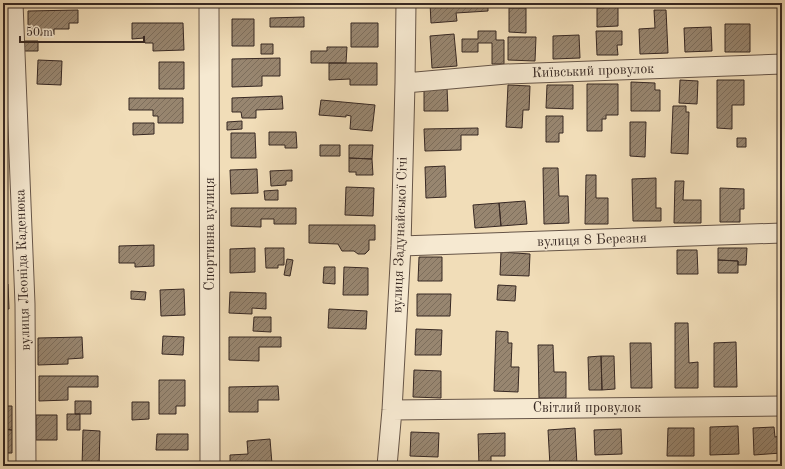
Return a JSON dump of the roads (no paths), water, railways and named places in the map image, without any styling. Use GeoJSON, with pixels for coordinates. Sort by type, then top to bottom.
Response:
{"type":"FeatureCollection","features":[{"type":"Feature","properties":{"kind":"street","name":"вулиця Леоніда Каденюка"},"geometry":{"type":"LineString","coordinates":[[12,3],[25,304],[26,466]]}},
{"type":"Feature","properties":{"kind":"street","name":"Спортивна вулиця"},"geometry":{"type":"LineString","coordinates":[[209,3],[210,466]]}},
{"type":"Feature","properties":{"kind":"street","name":"вулиця Задунайської Січі"},"geometry":{"type":"LineString","coordinates":[[387,466],[392,410],[401,246],[406,3]]}},
{"type":"Feature","properties":{"kind":"street","name":"Київський провулок"},"geometry":{"type":"LineString","coordinates":[[405,83],[506,74],[782,64]]}},
{"type":"Feature","properties":{"kind":"street","name":"вулиця 8 Березня"},"geometry":{"type":"LineString","coordinates":[[401,246],[782,233]]}},
{"type":"Feature","properties":{"kind":"street","name":"Світлий провулок"},"geometry":{"type":"LineString","coordinates":[[392,410],[782,406]]}}]}
